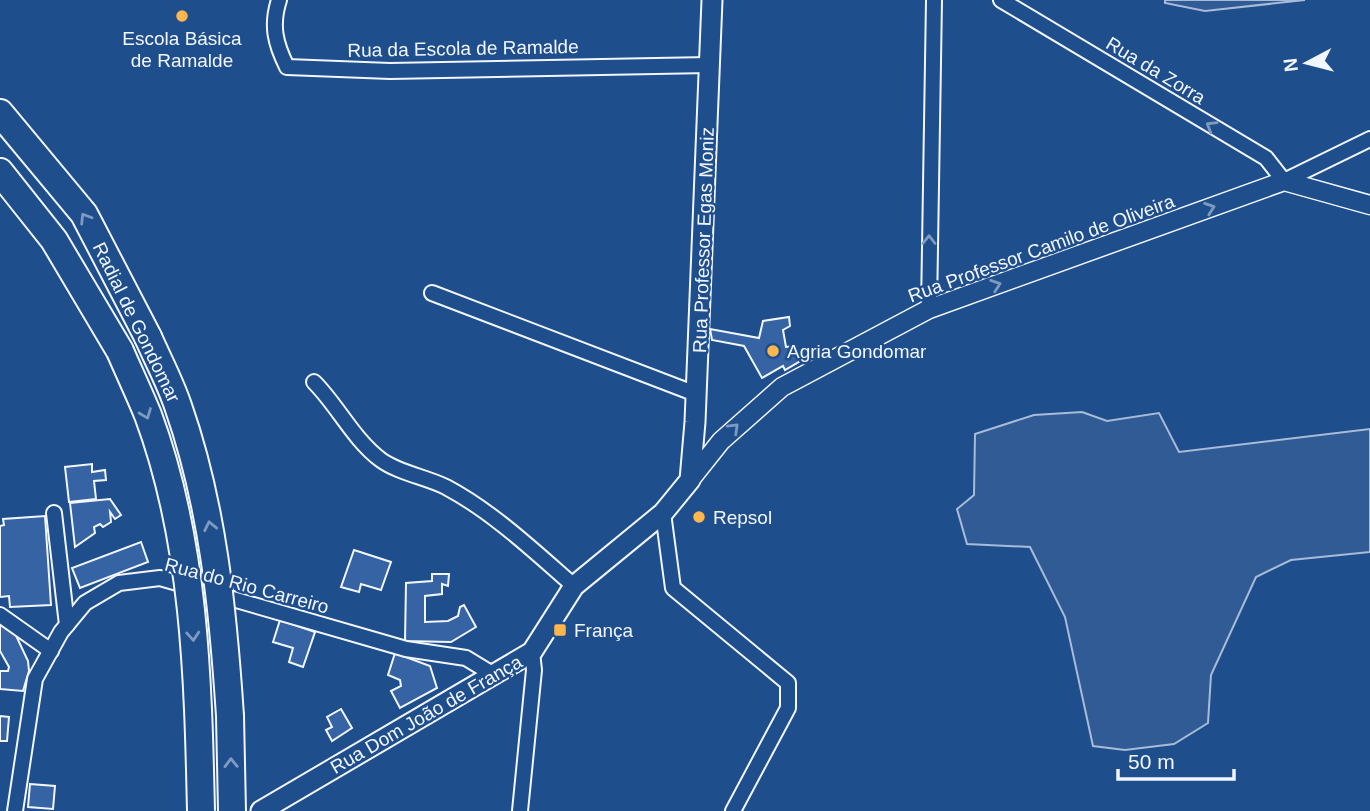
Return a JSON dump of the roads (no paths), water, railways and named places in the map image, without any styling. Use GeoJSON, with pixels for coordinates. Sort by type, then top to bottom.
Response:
{"type":"FeatureCollection","features":[{"type":"Feature","properties":{"kind":"highway","name":"Radial de Gondomar"},"geometry":{"type":"LineString","coordinates":[[0,113],[84,214],[148,337],[178,404],[211,531],[222,600],[230,716],[232,811]]}},
{"type":"Feature","properties":{"kind":"highway","name":"Radial de Gondomar"},"geometry":{"type":"LineString","coordinates":[[0,172],[54,240],[120,351],[148,415],[181,538],[193,630],[201,811]]}},
{"type":"Feature","properties":{"kind":"main road","name":"Rua Professor Egas Moniz"},"geometry":{"type":"LineString","coordinates":[[690,480],[712,0]]}},
{"type":"Feature","properties":{"kind":"main road","name":"Rua Dom João de França"},"geometry":{"type":"LineString","coordinates":[[261,811],[532,652],[575,586],[663,513],[690,480]]}},
{"type":"Feature","properties":{"kind":"street","name":"Rua da Escola de Ramalde"},"geometry":{"type":"LineString","coordinates":[[279,0],[273,18],[276,46],[287,67],[390,71],[709,65]]}},
{"type":"Feature","properties":{"kind":"street"},"geometry":{"type":"LineString","coordinates":[[929,309],[934,0]]}},
{"type":"Feature","properties":{"kind":"street","name":"Rua da Zorra"},"geometry":{"type":"LineString","coordinates":[[1001,0],[1266,158],[1284,181]]}},
{"type":"Feature","properties":{"kind":"street"},"geometry":{"type":"LineString","coordinates":[[1284,181],[1370,139]]}},
{"type":"Feature","properties":{"kind":"street"},"geometry":{"type":"LineString","coordinates":[[1284,181],[1370,205]]}},
{"type":"Feature","properties":{"kind":"street","name":"Rua Professor Camilo de Oliveira"},"geometry":{"type":"LineString","coordinates":[[690,480],[721,441],[782,387],[929,309],[1284,181]]}},
{"type":"Feature","properties":{"kind":"street"},"geometry":{"type":"LineString","coordinates":[[432,293],[696,394]]}},
{"type":"Feature","properties":{"kind":"street"},"geometry":{"type":"LineString","coordinates":[[314,382],[328,396],[351,429],[382,460],[446,487],[503,525],[575,586]]}},
{"type":"Feature","properties":{"kind":"street"},"geometry":{"type":"LineString","coordinates":[[54,513],[67,625]]}},
{"type":"Feature","properties":{"kind":"street"},"geometry":{"type":"LineString","coordinates":[[663,513],[673,588],[788,683],[788,708],[733,811]]}},
{"type":"Feature","properties":{"kind":"street","name":"Rua do Rio Carreiro"},"geometry":{"type":"LineString","coordinates":[[15,811],[35,679],[67,625],[85,603],[119,583],[160,578],[406,649],[466,658],[494,675]]}},
{"type":"Feature","properties":{"kind":"street"},"geometry":{"type":"LineString","coordinates":[[0,615],[51,650]]}},
{"type":"Feature","properties":{"kind":"street"},"geometry":{"type":"LineString","coordinates":[[520,811],[534,670],[532,652]]}},
{"type":"Feature","properties":{"kind":"place","name":"Escola Básica de Ramalde"},"geometry":{"type":"Point","coordinates":[182,16]}},
{"type":"Feature","properties":{"kind":"place","name":"Agria Gondomar"},"geometry":{"type":"Point","coordinates":[773,351]}},
{"type":"Feature","properties":{"kind":"place","name":"Repsol"},"geometry":{"type":"Point","coordinates":[699,517]}},
{"type":"Feature","properties":{"kind":"place","name":"França"},"geometry":{"type":"Point","coordinates":[560,630]}}]}
